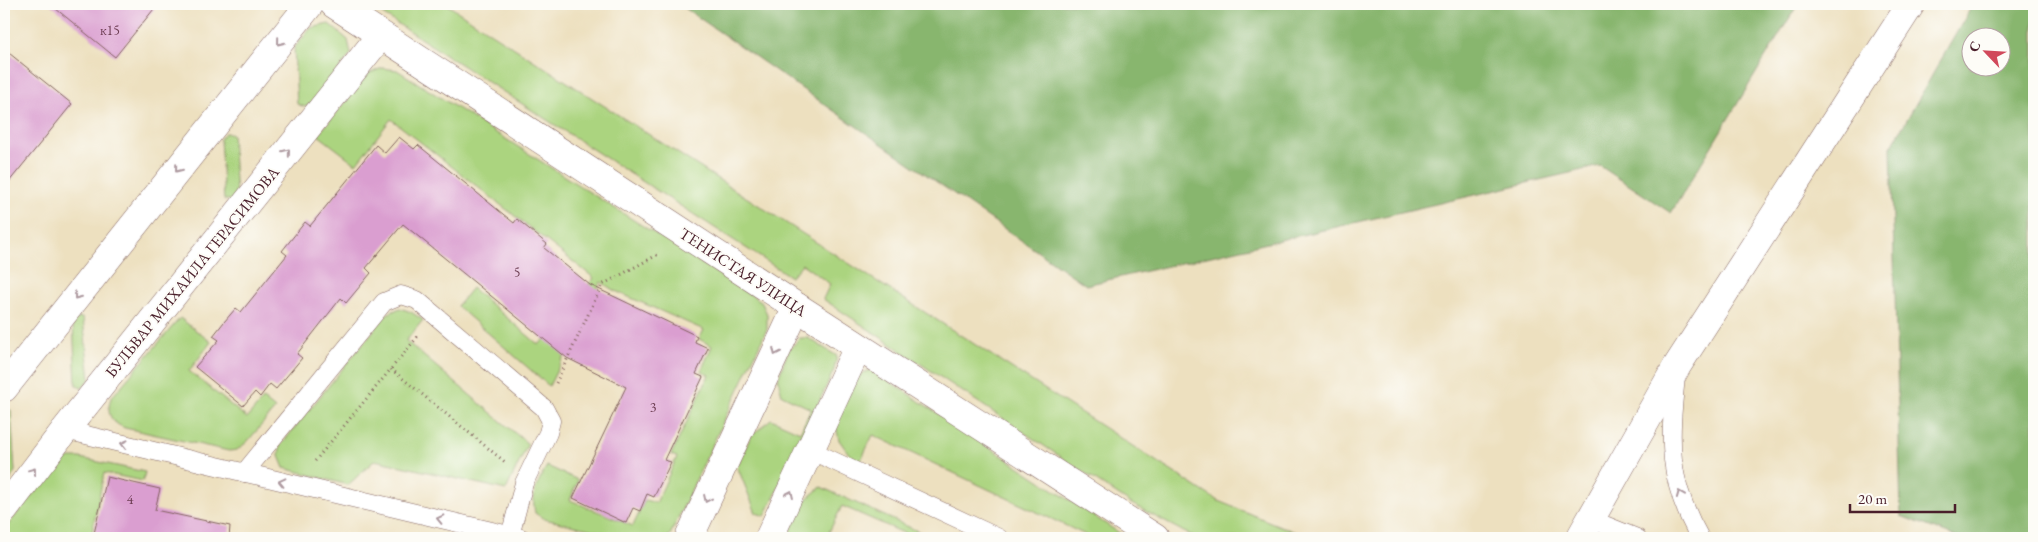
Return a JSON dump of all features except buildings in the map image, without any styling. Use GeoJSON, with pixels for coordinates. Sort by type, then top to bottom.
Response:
{"type":"FeatureCollection","features":[{"type":"Feature","properties":{"kind":"street"},"geometry":{"type":"LineString","coordinates":[[4,388],[310,4]]}},
{"type":"Feature","properties":{"kind":"street","name":"ТЕНИСТАЯ УЛИЦА"},"geometry":{"type":"LineString","coordinates":[[334,4],[858,347],[1155,538]]}},
{"type":"Feature","properties":{"kind":"street"},"geometry":{"type":"LineString","coordinates":[[1585,529],[1677,366],[1911,4]]}},
{"type":"Feature","properties":{"kind":"street","name":"БУЛЬВАР МИХАИЛА ГЕРАСИМОВА"},"geometry":{"type":"LineString","coordinates":[[4,510],[65,430],[381,35]]}},
{"type":"Feature","properties":{"kind":"street"},"geometry":{"type":"LineString","coordinates":[[689,538],[797,307]]}},
{"type":"Feature","properties":{"kind":"street"},"geometry":{"type":"LineString","coordinates":[[769,538],[858,347]]}},
{"type":"Feature","properties":{"kind":"lane"},"geometry":{"type":"LineString","coordinates":[[65,430],[244,473],[516,537],[524,483],[548,433],[551,421],[544,408],[417,300],[401,295],[384,302],[244,473]]}},
{"type":"Feature","properties":{"kind":"lane"},"geometry":{"type":"LineString","coordinates":[[1677,366],[1671,446],[1676,486],[1700,538]]}},
{"type":"Feature","properties":{"kind":"lane"},"geometry":{"type":"LineString","coordinates":[[810,450],[972,533],[999,538]]}},
{"type":"Feature","properties":{"kind":"lane"},"geometry":{"type":"LineString","coordinates":[[1585,529],[1637,538]]}},
{"type":"Feature","properties":{"kind":"path"},"geometry":{"type":"LineString","coordinates":[[544,408],[602,284],[692,239]]}},
{"type":"Feature","properties":{"kind":"path"},"geometry":{"type":"LineString","coordinates":[[311,466],[411,345]]}},
{"type":"Feature","properties":{"kind":"path"},"geometry":{"type":"LineString","coordinates":[[391,369],[508,464]]}},
{"type":"Feature","properties":{"kind":"green space"},"geometry":{"type":"Polygon","coordinates":[[[367,4],[446,4],[1218,501],[1310,538],[1198,538],[1130,503],[823,299],[830,284],[802,264],[791,277],[367,4]]]}},
{"type":"Feature","properties":{"kind":"green space"},"geometry":{"type":"Polygon","coordinates":[[[679,4],[1798,4],[1671,213],[1600,166],[1086,285],[679,4]]]}},
{"type":"Feature","properties":{"kind":"green space"},"geometry":{"type":"Polygon","coordinates":[[[1973,4],[2034,4],[2034,538],[1959,538],[1901,516],[1891,147],[1973,4]]]}},
{"type":"Feature","properties":{"kind":"green space"},"geometry":{"type":"Polygon","coordinates":[[[329,24],[348,40],[351,54],[313,102],[305,107],[297,104],[294,48],[311,28],[329,24]]]}},
{"type":"Feature","properties":{"kind":"green space"},"geometry":{"type":"Polygon","coordinates":[[[382,68],[397,70],[761,301],[767,314],[767,329],[670,535],[666,538],[628,538],[544,519],[535,513],[534,494],[547,466],[578,480],[570,500],[633,526],[645,500],[656,503],[677,457],[671,455],[709,375],[701,371],[712,346],[699,339],[704,330],[613,290],[601,282],[549,386],[457,306],[472,288],[539,345],[594,278],[391,119],[356,164],[318,135],[368,74],[382,68]]]}},
{"type":"Feature","properties":{"kind":"green space"},"geometry":{"type":"Polygon","coordinates":[[[225,133],[232,134],[236,195],[231,200],[224,200],[220,139],[225,133]]]}},
{"type":"Feature","properties":{"kind":"green space"},"geometry":{"type":"Polygon","coordinates":[[[400,308],[411,312],[423,320],[406,341],[528,444],[506,490],[375,460],[348,485],[284,468],[279,456],[280,446],[387,314],[400,308]]]}},
{"type":"Feature","properties":{"kind":"green space"},"geometry":{"type":"Polygon","coordinates":[[[79,317],[83,319],[90,379],[82,387],[76,385],[73,323],[79,317]]]}},
{"type":"Feature","properties":{"kind":"green space"},"geometry":{"type":"Polygon","coordinates":[[[180,318],[211,342],[189,371],[247,418],[263,399],[275,409],[247,442],[237,450],[229,451],[125,428],[116,423],[110,416],[111,398],[180,318]]]}},
{"type":"Feature","properties":{"kind":"green space"},"geometry":{"type":"Polygon","coordinates":[[[800,338],[808,338],[837,356],[834,370],[765,516],[756,513],[737,466],[751,436],[771,419],[800,432],[811,409],[782,395],[778,379],[788,351],[800,338]]]}},
{"type":"Feature","properties":{"kind":"green space"},"geometry":{"type":"Polygon","coordinates":[[[869,370],[878,374],[1127,538],[1092,538],[873,435],[860,462],[849,454],[839,440],[835,422],[858,376],[869,370]]]}},
{"type":"Feature","properties":{"kind":"green space"},"geometry":{"type":"Polygon","coordinates":[[[4,410],[11,410],[15,471],[9,482],[4,484],[4,410]]]}},
{"type":"Feature","properties":{"kind":"green space"},"geometry":{"type":"Polygon","coordinates":[[[70,458],[80,458],[145,472],[143,481],[104,473],[91,538],[4,538],[4,530],[54,468],[60,462],[70,458]]]}},
{"type":"Feature","properties":{"kind":"green space"},"geometry":{"type":"Polygon","coordinates":[[[821,487],[933,538],[915,538],[842,506],[826,538],[787,538],[805,500],[821,487]]]}}]}
